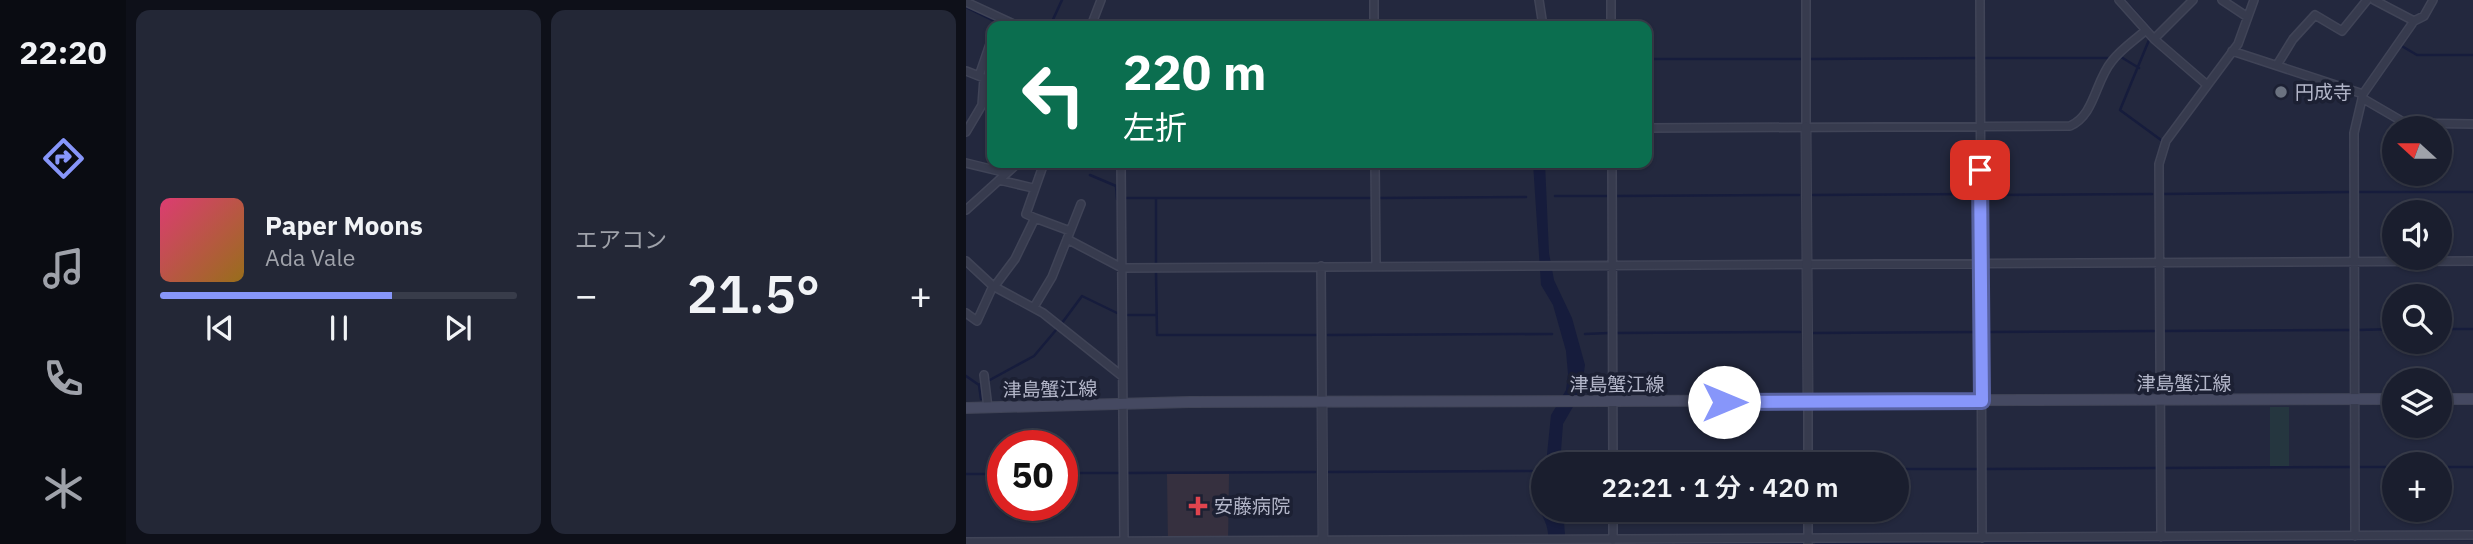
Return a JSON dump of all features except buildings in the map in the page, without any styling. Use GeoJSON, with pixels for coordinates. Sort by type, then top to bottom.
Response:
{"type":"FeatureCollection","features":[{"type":"Feature","properties":{"kind":"main road","name":"津島蟹江線"},"geometry":{"type":"LineString","coordinates":[[966,408],[1123,404],[2382,399]]}},
{"type":"Feature","properties":{"kind":"main road"},"geometry":{"type":"LineString","coordinates":[[2452,399],[2473,399]]}},
{"type":"Feature","properties":{"kind":"street"},"geometry":{"type":"LineString","coordinates":[[1093,21],[1101,0]]}},
{"type":"Feature","properties":{"kind":"street"},"geometry":{"type":"LineString","coordinates":[[1374,0],[1374,21]]}},
{"type":"Feature","properties":{"kind":"street"},"geometry":{"type":"LineString","coordinates":[[1539,0],[1542,21]]}},
{"type":"Feature","properties":{"kind":"street"},"geometry":{"type":"LineString","coordinates":[[1611,0],[1611,21]]}},
{"type":"Feature","properties":{"kind":"street"},"geometry":{"type":"LineString","coordinates":[[1805,0],[1808,452]]}},
{"type":"Feature","properties":{"kind":"street"},"geometry":{"type":"LineString","coordinates":[[1980,0],[1982,538]]}},
{"type":"Feature","properties":{"kind":"street"},"geometry":{"type":"LineString","coordinates":[[2119,0],[2154,39],[2206,84]]}},
{"type":"Feature","properties":{"kind":"street"},"geometry":{"type":"LineString","coordinates":[[2154,39],[2193,0]]}},
{"type":"Feature","properties":{"kind":"street"},"geometry":{"type":"LineString","coordinates":[[2222,0],[2246,16]]}},
{"type":"Feature","properties":{"kind":"street"},"geometry":{"type":"LineString","coordinates":[[2161,537],[2159,163],[2166,142],[2206,84],[2238,44],[2254,0]]}},
{"type":"Feature","properties":{"kind":"street"},"geometry":{"type":"LineString","coordinates":[[2277,65],[2293,39],[2315,15],[2342,31],[2367,0]]}},
{"type":"Feature","properties":{"kind":"street"},"geometry":{"type":"LineString","coordinates":[[2374,0],[2414,21]]}},
{"type":"Feature","properties":{"kind":"street"},"geometry":{"type":"LineString","coordinates":[[2355,536],[2354,133],[2362,96],[2414,21],[2424,16],[2433,0]]}},
{"type":"Feature","properties":{"kind":"street"},"geometry":{"type":"LineString","coordinates":[[966,2],[1007,21]]}},
{"type":"Feature","properties":{"kind":"street"},"geometry":{"type":"LineString","coordinates":[[997,21],[998,17]]}},
{"type":"Feature","properties":{"kind":"street"},"geometry":{"type":"LineString","coordinates":[[1652,128],[2070,126],[2089,110],[2099,79],[2113,59],[2146,30]]}},
{"type":"Feature","properties":{"kind":"street"},"geometry":{"type":"LineString","coordinates":[[2232,51],[2362,96],[2405,123],[2473,124]]}},
{"type":"Feature","properties":{"kind":"street"},"geometry":{"type":"LineString","coordinates":[[979,76],[987,53]]}},
{"type":"Feature","properties":{"kind":"street"},"geometry":{"type":"LineString","coordinates":[[966,71],[984,78],[982,105],[966,132]]}},
{"type":"Feature","properties":{"kind":"street"},"geometry":{"type":"LineString","coordinates":[[982,105],[987,106]]}},
{"type":"Feature","properties":{"kind":"street"},"geometry":{"type":"LineString","coordinates":[[966,163],[1007,173]]}},
{"type":"Feature","properties":{"kind":"street"},"geometry":{"type":"LineString","coordinates":[[966,210],[1012,168]]}},
{"type":"Feature","properties":{"kind":"street"},"geometry":{"type":"LineString","coordinates":[[1042,168],[1026,214],[1069,235],[1122,268],[2473,261]]}},
{"type":"Feature","properties":{"kind":"street"},"geometry":{"type":"LineString","coordinates":[[1121,168],[1124,542]]}},
{"type":"Feature","properties":{"kind":"street"},"geometry":{"type":"LineString","coordinates":[[1375,168],[1376,266]]}},
{"type":"Feature","properties":{"kind":"street"},"geometry":{"type":"LineString","coordinates":[[1612,168],[1613,452]]}},
{"type":"Feature","properties":{"kind":"street"},"geometry":{"type":"LineString","coordinates":[[999,180],[1033,188]]}},
{"type":"Feature","properties":{"kind":"street"},"geometry":{"type":"LineString","coordinates":[[1034,307],[1052,277],[1081,204]]}},
{"type":"Feature","properties":{"kind":"street"},"geometry":{"type":"LineString","coordinates":[[966,313],[978,321],[994,287],[1015,259],[1035,218]]}},
{"type":"Feature","properties":{"kind":"street"},"geometry":{"type":"LineString","coordinates":[[966,261],[994,287],[1034,307],[1122,376]]}},
{"type":"Feature","properties":{"kind":"street"},"geometry":{"type":"LineString","coordinates":[[1321,266],[1323,542]]}},
{"type":"Feature","properties":{"kind":"street"},"geometry":{"type":"LineString","coordinates":[[984,375],[988,408]]}},
{"type":"Feature","properties":{"kind":"street"},"geometry":{"type":"LineString","coordinates":[[1613,522],[1613,540]]}},
{"type":"Feature","properties":{"kind":"street"},"geometry":{"type":"LineString","coordinates":[[1808,522],[1808,541]]}},
{"type":"Feature","properties":{"kind":"street"},"geometry":{"type":"LineString","coordinates":[[966,542],[1951,542],[1982,538],[2076,542],[2161,537],[2203,540],[2473,536]]}},
{"type":"Feature","properties":{"kind":"shaded area"},"geometry":{"type":"Polygon","coordinates":[[[2270,407],[2289,407],[2289,466],[2270,466],[2270,407]]]}},
{"type":"Feature","properties":{"kind":"shaded area","name":"安藤病院"},"geometry":{"type":"Polygon","coordinates":[[[1167,474],[1229,474],[1228,544],[1168,544],[1167,474]]]}},
{"type":"Feature","properties":{"kind":"water"},"geometry":{"type":"Polygon","coordinates":[[[1533,168],[1545,168],[1549,253],[1554,280],[1572,318],[1585,365],[1581,393],[1563,424],[1561,452],[1547,452],[1551,415],[1566,390],[1568,374],[1566,351],[1553,305],[1541,285],[1533,168]]]}},
{"type":"Feature","properties":{"kind":"water"},"geometry":{"type":"Polygon","coordinates":[[[1545,522],[1564,522],[1565,535],[1561,544],[1547,544],[1545,522]]]}},
{"type":"Feature","properties":{"kind":"waterway"},"geometry":{"type":"LineString","coordinates":[[1052,21],[1062,0]]}},
{"type":"Feature","properties":{"kind":"waterway"},"geometry":{"type":"LineString","coordinates":[[2129,5],[2151,30]]}},
{"type":"Feature","properties":{"kind":"waterway"},"geometry":{"type":"LineString","coordinates":[[966,7],[994,21]]}},
{"type":"Feature","properties":{"kind":"waterway"},"geometry":{"type":"LineString","coordinates":[[2149,40],[2120,110],[2161,140]]}},
{"type":"Feature","properties":{"kind":"waterway"},"geometry":{"type":"LineString","coordinates":[[2400,45],[2417,55],[2473,55]]}},
{"type":"Feature","properties":{"kind":"waterway"},"geometry":{"type":"LineString","coordinates":[[2121,57],[2139,68]]}},
{"type":"Feature","properties":{"kind":"waterway"},"geometry":{"type":"LineString","coordinates":[[1811,59],[1976,58]]}},
{"type":"Feature","properties":{"kind":"waterway"},"geometry":{"type":"LineString","coordinates":[[1983,58],[2108,58]]}},
{"type":"Feature","properties":{"kind":"waterway"},"geometry":{"type":"LineString","coordinates":[[1652,59],[1801,59]]}},
{"type":"Feature","properties":{"kind":"waterway"},"geometry":{"type":"LineString","coordinates":[[1090,175],[1116,186],[1117,199]]}},
{"type":"Feature","properties":{"kind":"waterway"},"geometry":{"type":"LineString","coordinates":[[2162,194],[2349,192]]}},
{"type":"Feature","properties":{"kind":"waterway"},"geometry":{"type":"LineString","coordinates":[[2358,192],[2473,192]]}},
{"type":"Feature","properties":{"kind":"waterway"},"geometry":{"type":"LineString","coordinates":[[1813,195],[1976,194]]}},
{"type":"Feature","properties":{"kind":"waterway"},"geometry":{"type":"LineString","coordinates":[[1984,195],[2152,194]]}},
{"type":"Feature","properties":{"kind":"waterway"},"geometry":{"type":"LineString","coordinates":[[1615,196],[1799,195]]}},
{"type":"Feature","properties":{"kind":"waterway"},"geometry":{"type":"LineString","coordinates":[[1555,196],[1609,196]]}},
{"type":"Feature","properties":{"kind":"waterway"},"geometry":{"type":"LineString","coordinates":[[1380,198],[1526,197]]}},
{"type":"Feature","properties":{"kind":"waterway"},"geometry":{"type":"LineString","coordinates":[[1126,198],[1156,198],[1156,263]]}},
{"type":"Feature","properties":{"kind":"waterway"},"geometry":{"type":"LineString","coordinates":[[1156,198],[1371,198]]}},
{"type":"Feature","properties":{"kind":"waterway"},"geometry":{"type":"LineString","coordinates":[[1156,272],[1157,335],[1317,335]]}},
{"type":"Feature","properties":{"kind":"waterway"},"geometry":{"type":"LineString","coordinates":[[1062,323],[1082,296],[1117,313]]}},
{"type":"Feature","properties":{"kind":"waterway"},"geometry":{"type":"LineString","coordinates":[[1128,315],[1156,315]]}},
{"type":"Feature","properties":{"kind":"waterway"},"geometry":{"type":"LineString","coordinates":[[2358,330],[2382,329]]}},
{"type":"Feature","properties":{"kind":"waterway"},"geometry":{"type":"LineString","coordinates":[[2452,329],[2473,329]]}},
{"type":"Feature","properties":{"kind":"waterway"},"geometry":{"type":"LineString","coordinates":[[988,381],[1034,356],[1056,330]]}},
{"type":"Feature","properties":{"kind":"waterway"},"geometry":{"type":"LineString","coordinates":[[2163,331],[2350,330]]}},
{"type":"Feature","properties":{"kind":"waterway"},"geometry":{"type":"LineString","coordinates":[[1985,332],[2154,331]]}},
{"type":"Feature","properties":{"kind":"waterway"},"geometry":{"type":"LineString","coordinates":[[1616,333],[1800,332]]}},
{"type":"Feature","properties":{"kind":"waterway"},"geometry":{"type":"LineString","coordinates":[[1814,333],[1978,332]]}},
{"type":"Feature","properties":{"kind":"waterway"},"geometry":{"type":"LineString","coordinates":[[1585,334],[1609,333]]}},
{"type":"Feature","properties":{"kind":"waterway"},"geometry":{"type":"LineString","coordinates":[[1328,335],[1552,334]]}},
{"type":"Feature","properties":{"kind":"waterway"},"geometry":{"type":"LineString","coordinates":[[966,376],[979,385]]}},
{"type":"Feature","properties":{"kind":"waterway"},"geometry":{"type":"LineString","coordinates":[[981,399],[979,385],[982,384]]}},
{"type":"Feature","properties":{"kind":"waterway"},"geometry":{"type":"LineString","coordinates":[[2164,468],[2352,467]]}},
{"type":"Feature","properties":{"kind":"waterway"},"geometry":{"type":"LineString","coordinates":[[2358,467],[2382,467]]}},
{"type":"Feature","properties":{"kind":"waterway"},"geometry":{"type":"LineString","coordinates":[[2452,467],[2473,467]]}},
{"type":"Feature","properties":{"kind":"waterway"},"geometry":{"type":"LineString","coordinates":[[1986,469],[2157,468]]}},
{"type":"Feature","properties":{"kind":"waterway"},"geometry":{"type":"LineString","coordinates":[[1909,469],[1977,469]]}},
{"type":"Feature","properties":{"kind":"waterway"},"geometry":{"type":"LineString","coordinates":[[1329,472],[1531,471]]}},
{"type":"Feature","properties":{"kind":"waterway"},"geometry":{"type":"LineString","coordinates":[[1127,473],[1315,472]]}},
{"type":"Feature","properties":{"kind":"waterway"},"geometry":{"type":"LineString","coordinates":[[1078,473],[1118,473]]}},
{"type":"Feature","properties":{"kind":"waterway"},"geometry":{"type":"LineString","coordinates":[[966,474],[987,474]]}},
{"type":"Feature","properties":{"kind":"waterway"},"geometry":{"type":"LineString","coordinates":[[1816,543],[2473,539]]}},
{"type":"Feature","properties":{"kind":"waterway"},"geometry":{"type":"LineString","coordinates":[[1676,544],[1802,543]]}},
{"type":"Feature","properties":{"kind":"waterway"},"geometry":{"type":"LineString","coordinates":[[1376,544],[1418,544]]}},
{"type":"Feature","properties":{"kind":"waterway"},"geometry":{"type":"LineString","coordinates":[[1497,544],[1536,544]]}},
{"type":"Feature","properties":{"kind":"waterway"},"geometry":{"type":"LineString","coordinates":[[1573,544],[1584,544]]}},
{"type":"Feature","properties":{"kind":"waterway"},"geometry":{"type":"LineString","coordinates":[[1637,544],[1671,544]]}},
{"type":"Feature","properties":{"kind":"place","name":"円成寺"},"geometry":{"type":"Point","coordinates":[2281,92]}},
{"type":"Feature","properties":{"kind":"place","name":"安藤病院"},"geometry":{"type":"Point","coordinates":[1198,506]}},
{"type":"Feature","properties":{"kind":"route"},"geometry":{"type":"LineString","coordinates":[[1724,402],[1982,401],[1980,170]]}}]}
